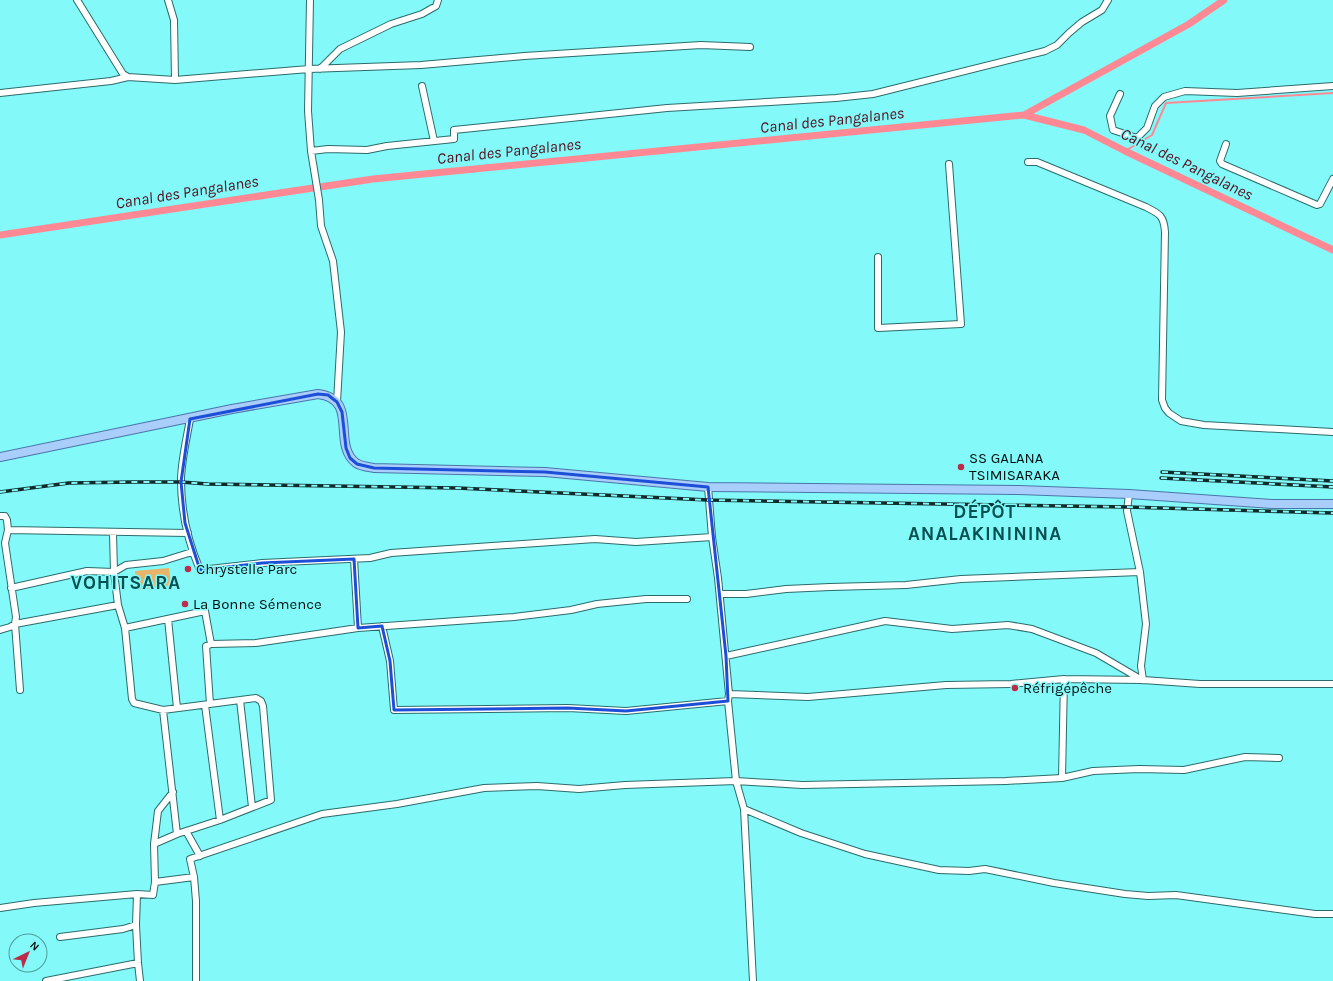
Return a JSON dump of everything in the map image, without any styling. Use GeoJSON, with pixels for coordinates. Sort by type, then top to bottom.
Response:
{"type":"FeatureCollection","features":[{"type":"Feature","properties":{"kind":"main road"},"geometry":{"type":"LineString","coordinates":[[0,457],[190,419],[232,409],[318,394],[328,395],[337,402],[342,412],[346,448],[350,458],[357,464],[374,468],[545,472],[708,487],[1019,490],[1129,494],[1274,504],[1333,504]]}},
{"type":"Feature","properties":{"kind":"street"},"geometry":{"type":"LineString","coordinates":[[77,0],[123,74],[128,77]]}},
{"type":"Feature","properties":{"kind":"street"},"geometry":{"type":"LineString","coordinates":[[168,0],[174,20],[175,80]]}},
{"type":"Feature","properties":{"kind":"street"},"geometry":{"type":"LineString","coordinates":[[310,0],[308,111],[311,151],[319,200],[321,226],[333,261],[341,332],[337,402]]}},
{"type":"Feature","properties":{"kind":"street"},"geometry":{"type":"LineString","coordinates":[[320,69],[340,49],[391,24],[422,14],[436,6],[438,0]]}},
{"type":"Feature","properties":{"kind":"street"},"geometry":{"type":"LineString","coordinates":[[311,151],[328,149],[367,150],[387,146],[454,139],[454,130],[667,108],[836,98],[873,94],[1045,51],[1057,45],[1082,22],[1102,10],[1108,0]]}},
{"type":"Feature","properties":{"kind":"street"},"geometry":{"type":"LineString","coordinates":[[0,92],[128,77],[175,80],[309,69],[421,65],[524,56],[701,45],[750,47]]}},
{"type":"Feature","properties":{"kind":"street"},"geometry":{"type":"LineString","coordinates":[[422,86],[434,141]]}},
{"type":"Feature","properties":{"kind":"street"},"geometry":{"type":"LineString","coordinates":[[1120,94],[1110,116],[1113,130],[1137,138],[1147,128],[1155,106],[1164,97],[1185,91],[1237,93],[1333,86]]}},
{"type":"Feature","properties":{"kind":"street"},"geometry":{"type":"LineString","coordinates":[[1226,144],[1220,161],[1222,164],[1318,206],[1333,179]]}},
{"type":"Feature","properties":{"kind":"street"},"geometry":{"type":"LineString","coordinates":[[1028,162],[1037,162],[1160,214],[1163,220],[1165,232],[1162,400],[1169,413],[1181,421],[1204,425],[1333,432]]}},
{"type":"Feature","properties":{"kind":"street"},"geometry":{"type":"LineString","coordinates":[[878,256],[878,328],[961,324],[949,164]]}},
{"type":"Feature","properties":{"kind":"street"},"geometry":{"type":"LineString","coordinates":[[190,419],[181,478],[188,533],[192,552],[200,570],[262,563],[354,559],[375,557],[391,553],[595,539],[636,542],[712,537]]}},
{"type":"Feature","properties":{"kind":"street"},"geometry":{"type":"LineString","coordinates":[[708,487],[712,537],[720,594],[726,656],[729,694],[728,701],[736,781],[744,810],[753,981]]}},
{"type":"Feature","properties":{"kind":"street"},"geometry":{"type":"LineString","coordinates":[[1129,494],[1127,511],[1140,572],[1146,624],[1141,666],[1142,680]]}},
{"type":"Feature","properties":{"kind":"street"},"geometry":{"type":"LineString","coordinates":[[0,516],[5,516],[7,520],[8,530],[5,542],[16,617],[15,624],[20,690]]}},
{"type":"Feature","properties":{"kind":"street"},"geometry":{"type":"LineString","coordinates":[[8,530],[188,533]]}},
{"type":"Feature","properties":{"kind":"street"},"geometry":{"type":"LineString","coordinates":[[113,532],[114,572],[118,605],[125,628],[132,699],[134,703],[163,710],[256,698],[261,701],[263,706],[271,800],[220,820],[177,834],[154,844]]}},
{"type":"Feature","properties":{"kind":"street"},"geometry":{"type":"LineString","coordinates":[[12,588],[87,571],[114,572],[126,565],[163,561],[192,552]]}},
{"type":"Feature","properties":{"kind":"street"},"geometry":{"type":"LineString","coordinates":[[354,559],[358,628]]}},
{"type":"Feature","properties":{"kind":"street"},"geometry":{"type":"LineString","coordinates":[[720,594],[746,594],[786,589],[830,587],[906,586],[961,578],[1140,572]]}},
{"type":"Feature","properties":{"kind":"street"},"geometry":{"type":"LineString","coordinates":[[220,820],[208,705],[206,646],[211,644],[256,643],[358,628],[514,617],[571,610],[597,604],[646,599],[687,599]]}},
{"type":"Feature","properties":{"kind":"street"},"geometry":{"type":"LineString","coordinates":[[0,630],[15,624],[118,605]]}},
{"type":"Feature","properties":{"kind":"street"},"geometry":{"type":"LineString","coordinates":[[125,628],[205,611],[211,644]]}},
{"type":"Feature","properties":{"kind":"street"},"geometry":{"type":"LineString","coordinates":[[168,619],[177,708]]}},
{"type":"Feature","properties":{"kind":"street"},"geometry":{"type":"LineString","coordinates":[[726,656],[884,621],[952,629],[1008,625],[1032,629],[1096,653],[1142,680]]}},
{"type":"Feature","properties":{"kind":"street"},"geometry":{"type":"LineString","coordinates":[[382,626],[390,661],[394,710],[568,708],[626,711],[728,701]]}},
{"type":"Feature","properties":{"kind":"street"},"geometry":{"type":"LineString","coordinates":[[1062,778],[1064,679]]}},
{"type":"Feature","properties":{"kind":"street"},"geometry":{"type":"LineString","coordinates":[[729,694],[808,697],[946,685],[1011,684],[1064,679],[1142,680],[1200,684],[1333,684]]}},
{"type":"Feature","properties":{"kind":"street"},"geometry":{"type":"LineString","coordinates":[[240,700],[252,807]]}},
{"type":"Feature","properties":{"kind":"street"},"geometry":{"type":"LineString","coordinates":[[163,710],[177,834]]}},
{"type":"Feature","properties":{"kind":"street"},"geometry":{"type":"LineString","coordinates":[[196,981],[196,901],[194,877],[190,859],[322,814],[397,804],[484,788],[538,786],[579,789],[625,785],[736,781],[802,785],[833,785],[1006,781],[1062,778],[1093,771],[1139,769],[1184,770],[1245,757],[1279,758]]}},
{"type":"Feature","properties":{"kind":"street"},"geometry":{"type":"LineString","coordinates":[[0,908],[34,903],[137,894],[153,895],[155,882],[154,844],[158,811],[173,792]]}},
{"type":"Feature","properties":{"kind":"street"},"geometry":{"type":"LineString","coordinates":[[744,810],[801,833],[865,854],[939,870],[969,871],[985,869],[1054,883],[1125,894],[1148,896],[1176,895],[1315,914],[1333,914]]}},
{"type":"Feature","properties":{"kind":"street"},"geometry":{"type":"LineString","coordinates":[[186,831],[200,856]]}},
{"type":"Feature","properties":{"kind":"street"},"geometry":{"type":"LineString","coordinates":[[155,882],[194,877]]}},
{"type":"Feature","properties":{"kind":"street"},"geometry":{"type":"LineString","coordinates":[[137,894],[136,925],[140,981]]}},
{"type":"Feature","properties":{"kind":"street"},"geometry":{"type":"LineString","coordinates":[[60,937],[123,929],[136,925]]}},
{"type":"Feature","properties":{"kind":"street"},"geometry":{"type":"LineString","coordinates":[[46,981],[138,963]]}},
{"type":"Feature","properties":{"kind":"highlighted area"},"geometry":{"type":"Polygon","coordinates":[[[318,394],[328,395],[337,402],[342,412],[346,448],[350,458],[357,464],[374,468],[545,472],[708,487],[726,656],[728,701],[626,711],[568,708],[394,710],[390,661],[382,626],[358,628],[354,559],[262,563],[200,570],[185,523],[181,482],[190,419],[318,394]]]}},
{"type":"Feature","properties":{"kind":"shaded area"},"geometry":{"type":"Polygon","coordinates":[[[169,568],[171,586],[137,590],[135,571],[169,568]]]}},
{"type":"Feature","properties":{"kind":"waterway","name":"Canal des Pangalanes"},"geometry":{"type":"LineString","coordinates":[[1024,115],[1189,24],[1224,0]]}},
{"type":"Feature","properties":{"kind":"waterway"},"geometry":{"type":"LineString","coordinates":[[1125,151],[1152,135],[1166,103],[1333,93]]}},
{"type":"Feature","properties":{"kind":"waterway","name":"Canal des Pangalanes"},"geometry":{"type":"LineString","coordinates":[[0,235],[373,179],[1024,115],[1084,130],[1333,250]]}},
{"type":"Feature","properties":{"kind":"railway"},"geometry":{"type":"LineString","coordinates":[[1162,472],[1333,481]]}},
{"type":"Feature","properties":{"kind":"railway"},"geometry":{"type":"LineString","coordinates":[[1161,478],[1333,487]]}},
{"type":"Feature","properties":{"kind":"railway"},"geometry":{"type":"LineString","coordinates":[[0,492],[69,483],[181,482],[208,484],[457,488],[708,500],[1127,507],[1333,513]]}},
{"type":"Feature","properties":{"kind":"place","name":"SS GALANA TSIMISARAKA"},"geometry":{"type":"Point","coordinates":[961,467]}},
{"type":"Feature","properties":{"kind":"place","name":"Chrystelle Parc"},"geometry":{"type":"Point","coordinates":[188,569]}},
{"type":"Feature","properties":{"kind":"place","name":"La Bonne Sémence"},"geometry":{"type":"Point","coordinates":[185,604]}},
{"type":"Feature","properties":{"kind":"place","name":"Réfrigépêche"},"geometry":{"type":"Point","coordinates":[1015,688]}},
{"type":"Feature","properties":{"kind":"district","name":"DÉPÔT ANALAKINININA"},"geometry":{"type":"Point","coordinates":[985,523]}},
{"type":"Feature","properties":{"kind":"district","name":"VOHITSARA"},"geometry":{"type":"Point","coordinates":[126,583]}}]}
